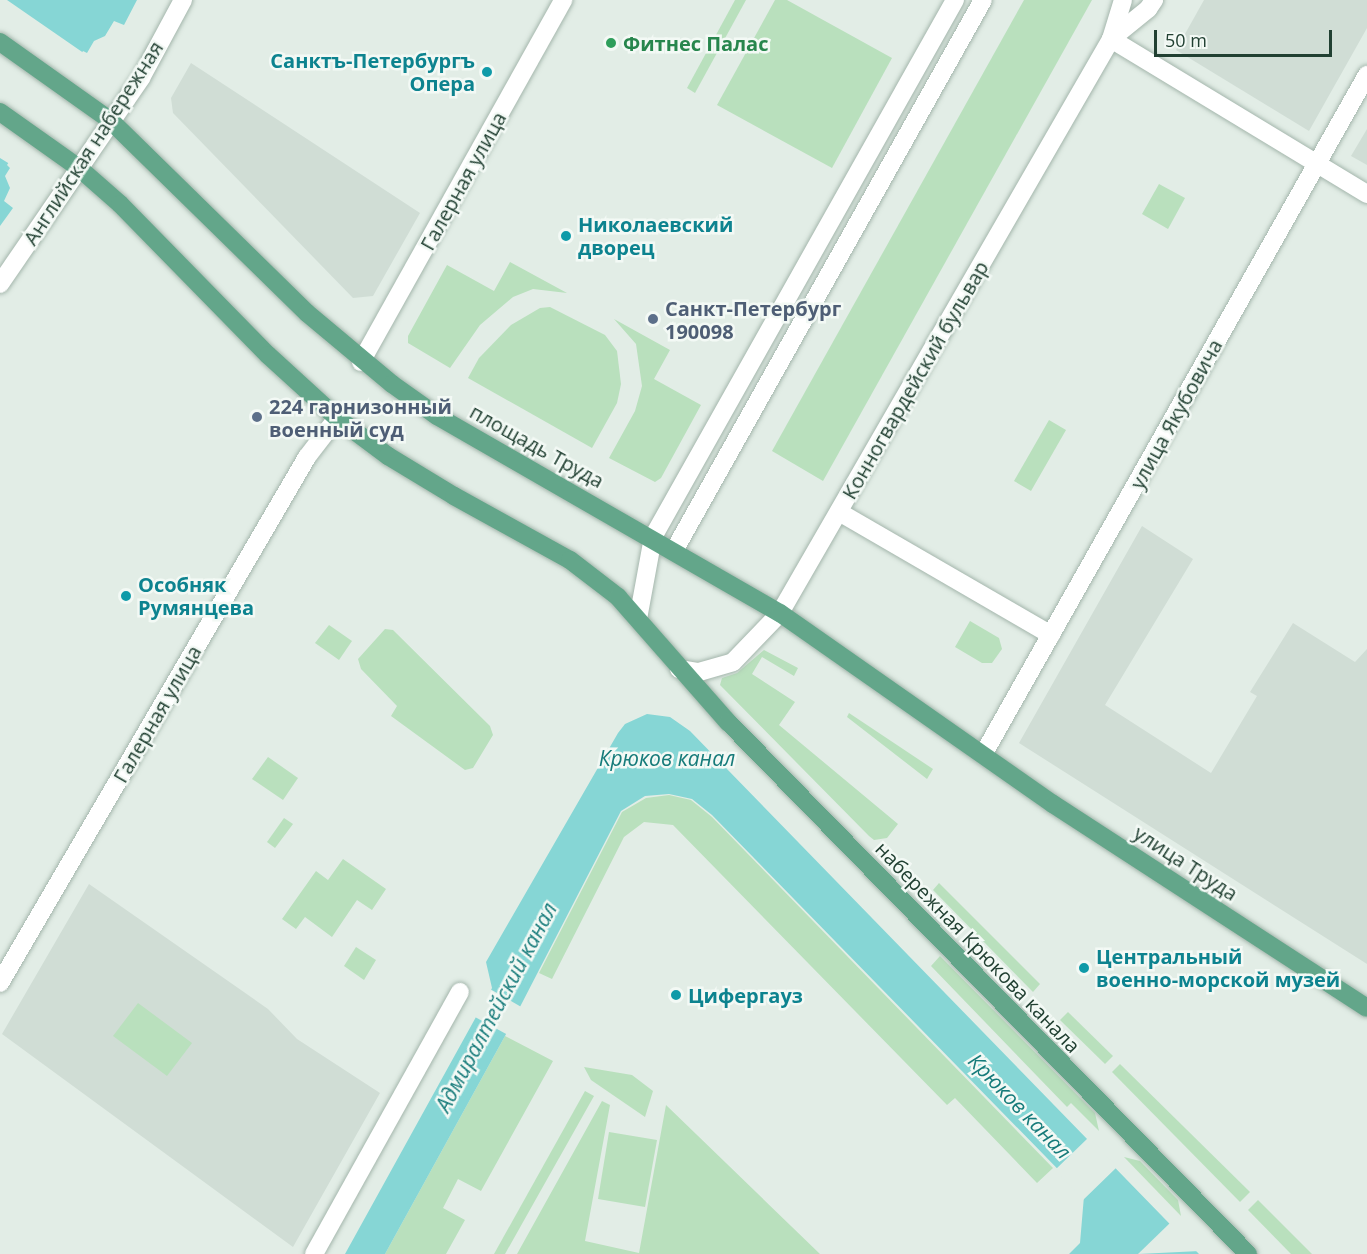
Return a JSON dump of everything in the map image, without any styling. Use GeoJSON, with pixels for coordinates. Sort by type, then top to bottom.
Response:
{"type":"FeatureCollection","features":[{"type":"Feature","properties":{"kind":"main road","name":"площадь Труда"},"geometry":{"type":"LineString","coordinates":[[0,42],[111,121],[362,362],[437,416],[675,549],[780,613],[984,753]]}},
{"type":"Feature","properties":{"kind":"main road"},"geometry":{"type":"LineString","coordinates":[[0,112],[79,168],[120,204],[260,346],[337,418],[388,456],[593,575],[638,619],[679,669]]}},
{"type":"Feature","properties":{"kind":"main road","name":"набережная Крюкова канала"},"geometry":{"type":"LineString","coordinates":[[679,669],[1248,1254]]}},
{"type":"Feature","properties":{"kind":"main road","name":"улица Труда"},"geometry":{"type":"LineString","coordinates":[[984,753],[1059,808],[1367,1008]]}},
{"type":"Feature","properties":{"kind":"street","name":"Английская набережная"},"geometry":{"type":"LineString","coordinates":[[0,284],[141,78],[183,0]]}},
{"type":"Feature","properties":{"kind":"street","name":"Галерная улица"},"geometry":{"type":"LineString","coordinates":[[362,362],[563,0]]}},
{"type":"Feature","properties":{"kind":"street"},"geometry":{"type":"LineString","coordinates":[[638,619],[653,537],[955,0]]}},
{"type":"Feature","properties":{"kind":"street"},"geometry":{"type":"LineString","coordinates":[[675,549],[983,0]]}},
{"type":"Feature","properties":{"kind":"street","name":"Конногвардейский бульвар"},"geometry":{"type":"LineString","coordinates":[[679,669],[699,672],[733,662],[780,613],[1111,39],[1123,0]]}},
{"type":"Feature","properties":{"kind":"street","name":"Конногвардейский бульвар"},"geometry":{"type":"LineString","coordinates":[[1111,39],[1148,9],[1154,0]]}},
{"type":"Feature","properties":{"kind":"street"},"geometry":{"type":"LineString","coordinates":[[1111,39],[1367,194]]}},
{"type":"Feature","properties":{"kind":"street","name":"улица Якубовича"},"geometry":{"type":"LineString","coordinates":[[984,753],[1367,75]]}},
{"type":"Feature","properties":{"kind":"street","name":"Галерная улица"},"geometry":{"type":"LineString","coordinates":[[0,983],[308,457],[337,418]]}},
{"type":"Feature","properties":{"kind":"street"},"geometry":{"type":"LineString","coordinates":[[839,512],[1051,635]]}},
{"type":"Feature","properties":{"kind":"street"},"geometry":{"type":"LineString","coordinates":[[314,1254],[460,992]]}},
{"type":"Feature","properties":{"kind":"shaded area"},"geometry":{"type":"Polygon","coordinates":[[[1204,0],[1367,0],[1367,28],[1309,131],[1176,50],[1204,0]]]}},
{"type":"Feature","properties":{"kind":"shaded area"},"geometry":{"type":"Polygon","coordinates":[[[191,63],[420,213],[373,296],[353,298],[173,113],[171,98],[191,63]]]}},
{"type":"Feature","properties":{"kind":"shaded area"},"geometry":{"type":"Polygon","coordinates":[[[1367,129],[1367,165],[1351,156],[1367,129]]]}},
{"type":"Feature","properties":{"kind":"shaded area"},"geometry":{"type":"Polygon","coordinates":[[[1142,526],[1193,559],[1105,705],[1211,773],[1257,696],[1250,692],[1293,623],[1355,662],[1367,649],[1367,964],[1019,743],[1142,526]]]}},
{"type":"Feature","properties":{"kind":"shaded area"},"geometry":{"type":"Polygon","coordinates":[[[89,884],[268,1009],[297,1039],[380,1093],[293,1247],[2,1034],[89,884]]]}},
{"type":"Feature","properties":{"kind":"green space"},"geometry":{"type":"Polygon","coordinates":[[[735,0],[746,0],[695,93],[687,88],[735,0]]]}},
{"type":"Feature","properties":{"kind":"green space"},"geometry":{"type":"Polygon","coordinates":[[[775,0],[787,0],[892,58],[832,168],[717,105],[775,0]]]}},
{"type":"Feature","properties":{"kind":"green space"},"geometry":{"type":"Polygon","coordinates":[[[1024,0],[1092,0],[823,481],[772,451],[1024,0]]]}},
{"type":"Feature","properties":{"kind":"green space"},"geometry":{"type":"Polygon","coordinates":[[[1159,184],[1185,198],[1168,229],[1142,214],[1159,184]]]}},
{"type":"Feature","properties":{"kind":"green space"},"geometry":{"type":"Polygon","coordinates":[[[510,262],[567,293],[533,289],[513,297],[480,325],[450,368],[408,343],[408,336],[447,265],[494,291],[510,262]]]}},
{"type":"Feature","properties":{"kind":"green space"},"geometry":{"type":"Polygon","coordinates":[[[550,307],[605,335],[617,351],[621,384],[617,403],[592,448],[468,378],[479,358],[511,325],[540,308],[550,307]]]}},
{"type":"Feature","properties":{"kind":"green space"},"geometry":{"type":"Polygon","coordinates":[[[614,319],[670,350],[654,379],[701,405],[661,478],[655,482],[609,458],[635,411],[642,386],[636,344],[614,319]]]}},
{"type":"Feature","properties":{"kind":"green space"},"geometry":{"type":"Polygon","coordinates":[[[1049,420],[1066,430],[1031,491],[1014,481],[1049,420]]]}},
{"type":"Feature","properties":{"kind":"green space"},"geometry":{"type":"Polygon","coordinates":[[[970,621],[999,638],[1002,649],[992,663],[982,663],[955,647],[970,621]]]}},
{"type":"Feature","properties":{"kind":"green space"},"geometry":{"type":"Polygon","coordinates":[[[329,625],[352,641],[339,660],[315,643],[329,625]]]}},
{"type":"Feature","properties":{"kind":"green space"},"geometry":{"type":"Polygon","coordinates":[[[385,629],[393,630],[490,726],[493,735],[473,768],[465,770],[391,716],[397,706],[361,669],[358,659],[385,629]]]}},
{"type":"Feature","properties":{"kind":"green space"},"geometry":{"type":"Polygon","coordinates":[[[764,650],[798,668],[794,676],[762,657],[752,674],[795,702],[779,725],[898,824],[887,838],[874,840],[869,836],[720,685],[722,678],[737,673],[764,650]]]}},
{"type":"Feature","properties":{"kind":"green space"},"geometry":{"type":"Polygon","coordinates":[[[849,713],[933,769],[927,779],[847,717],[849,713]]]}},
{"type":"Feature","properties":{"kind":"green space"},"geometry":{"type":"Polygon","coordinates":[[[268,757],[298,778],[283,800],[252,779],[268,757]]]}},
{"type":"Feature","properties":{"kind":"green space"},"geometry":{"type":"Polygon","coordinates":[[[669,795],[691,800],[712,817],[1053,1168],[1037,1183],[955,1098],[947,1105],[673,825],[644,822],[624,837],[552,979],[539,973],[622,812],[646,798],[669,795]]]}},
{"type":"Feature","properties":{"kind":"green space"},"geometry":{"type":"Polygon","coordinates":[[[284,818],[293,824],[275,848],[267,842],[284,818]]]}},
{"type":"Feature","properties":{"kind":"green space"},"geometry":{"type":"Polygon","coordinates":[[[343,859],[386,889],[372,910],[357,900],[332,937],[305,917],[296,929],[282,919],[316,871],[328,880],[343,859]]]}},
{"type":"Feature","properties":{"kind":"green space"},"geometry":{"type":"Polygon","coordinates":[[[939,883],[1040,984],[1033,992],[933,890],[939,883]]]}},
{"type":"Feature","properties":{"kind":"green space"},"geometry":{"type":"Polygon","coordinates":[[[356,947],[376,960],[364,980],[344,966],[356,947]]]}},
{"type":"Feature","properties":{"kind":"green space"},"geometry":{"type":"Polygon","coordinates":[[[940,956],[1095,1113],[1099,1131],[1071,1103],[1067,1107],[931,966],[940,956]]]}},
{"type":"Feature","properties":{"kind":"green space"},"geometry":{"type":"Polygon","coordinates":[[[138,1003],[192,1043],[167,1076],[113,1036],[138,1003]]]}},
{"type":"Feature","properties":{"kind":"green space"},"geometry":{"type":"Polygon","coordinates":[[[1068,1012],[1113,1056],[1105,1064],[1060,1020],[1068,1012]]]}},
{"type":"Feature","properties":{"kind":"green space"},"geometry":{"type":"Polygon","coordinates":[[[505,1036],[553,1061],[481,1191],[458,1179],[443,1208],[465,1220],[446,1254],[385,1254],[505,1036]]]}},
{"type":"Feature","properties":{"kind":"green space"},"geometry":{"type":"Polygon","coordinates":[[[1120,1064],[1250,1192],[1240,1202],[1112,1072],[1120,1064]]]}},
{"type":"Feature","properties":{"kind":"green space"},"geometry":{"type":"Polygon","coordinates":[[[584,1067],[632,1075],[653,1091],[645,1117],[591,1080],[584,1067]]]}},
{"type":"Feature","properties":{"kind":"green space"},"geometry":{"type":"Polygon","coordinates":[[[585,1091],[594,1096],[505,1254],[494,1254],[585,1091]]]}},
{"type":"Feature","properties":{"kind":"green space"},"geometry":{"type":"Polygon","coordinates":[[[602,1101],[610,1105],[585,1241],[639,1253],[666,1105],[820,1254],[517,1254],[602,1101]]]}},
{"type":"Feature","properties":{"kind":"green space"},"geometry":{"type":"Polygon","coordinates":[[[609,1132],[657,1140],[645,1207],[598,1199],[609,1132]]]}},
{"type":"Feature","properties":{"kind":"green space"},"geometry":{"type":"Polygon","coordinates":[[[1124,1157],[1140,1161],[1178,1200],[1181,1216],[1124,1157]]]}},
{"type":"Feature","properties":{"kind":"green space"},"geometry":{"type":"Polygon","coordinates":[[[1258,1200],[1312,1254],[1291,1254],[1248,1210],[1258,1200]]]}},
{"type":"Feature","properties":{"kind":"water"},"geometry":{"type":"Polygon","coordinates":[[[0,0],[137,0],[124,25],[114,21],[105,36],[94,41],[87,53],[83,51],[7,165],[10,168],[5,176],[10,188],[4,201],[13,208],[0,226],[0,0]]]}},
{"type":"Feature","properties":{"kind":"water"},"geometry":{"type":"Polygon","coordinates":[[[647,714],[670,717],[690,731],[1199,1254],[1069,1254],[1080,1243],[1084,1196],[712,815],[692,799],[669,794],[645,796],[621,811],[505,1036],[385,1254],[345,1254],[492,988],[486,962],[618,733],[625,724],[647,714]]]}},
{"type":"Feature","properties":{"kind":"pier"},"geometry":{"type":"Polygon","coordinates":[[[0,0],[7,0],[88,56],[84,55],[13,166],[0,158],[0,0]]]}},
{"type":"Feature","properties":{"kind":"pier"},"geometry":{"type":"Polygon","coordinates":[[[490,989],[523,1008],[508,1035],[475,1017],[490,989]]]}},
{"type":"Feature","properties":{"kind":"pier"},"geometry":{"type":"Polygon","coordinates":[[[1089,1137],[1117,1167],[1081,1202],[1081,1197],[1055,1170],[1089,1137]]]}},
{"type":"Feature","properties":{"kind":"pier"},"geometry":{"type":"Polygon","coordinates":[[[1171,1222],[1200,1251],[1138,1254],[1171,1222]]]}},
{"type":"Feature","properties":{"kind":"place","name":"Фитнес Палас"},"geometry":{"type":"Point","coordinates":[611,43]}},
{"type":"Feature","properties":{"kind":"place","name":"Санктъ-Петербургъ Опера"},"geometry":{"type":"Point","coordinates":[487,72]}},
{"type":"Feature","properties":{"kind":"place","name":"Николаевский дворец"},"geometry":{"type":"Point","coordinates":[566,236]}},
{"type":"Feature","properties":{"kind":"place","name":"Санкт-Петербург 190098"},"geometry":{"type":"Point","coordinates":[653,319]}},
{"type":"Feature","properties":{"kind":"place","name":"224 гарнизонный военный суд"},"geometry":{"type":"Point","coordinates":[257,417]}},
{"type":"Feature","properties":{"kind":"place","name":"Особняк Румянцева"},"geometry":{"type":"Point","coordinates":[126,596]}},
{"type":"Feature","properties":{"kind":"place","name":"Центральный военно-морской музей"},"geometry":{"type":"Point","coordinates":[1084,968]}},
{"type":"Feature","properties":{"kind":"place","name":"Цифергауз"},"geometry":{"type":"Point","coordinates":[676,995]}},
{"type":"Feature","properties":{"kind":"water label","name":"Крюков канал"},"geometry":{"type":"Point","coordinates":[667,758]}},
{"type":"Feature","properties":{"kind":"water label","name":"Адмиралтейский канал"},"geometry":{"type":"Point","coordinates":[496,1007]}},
{"type":"Feature","properties":{"kind":"water label","name":"Крюков канал"},"geometry":{"type":"Point","coordinates":[1020,1106]}}]}
